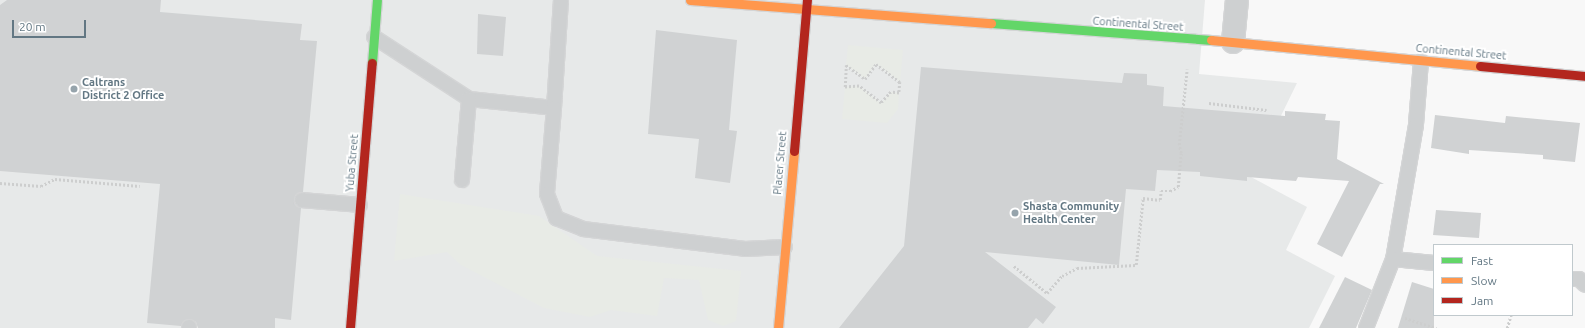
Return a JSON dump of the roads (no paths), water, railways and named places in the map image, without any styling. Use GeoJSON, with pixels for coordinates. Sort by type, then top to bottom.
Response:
{"type":"FeatureCollection","features":[{"type":"Feature","properties":{"kind":"street","name":"Yuba Street"},"geometry":{"type":"LineString","coordinates":[[350,328],[377,0]]}},
{"type":"Feature","properties":{"kind":"street","name":"Continental Street"},"geometry":{"type":"LineString","coordinates":[[690,0],[806,11],[1233,42],[1585,76]]}},
{"type":"Feature","properties":{"kind":"street","name":"Placer Street"},"geometry":{"type":"LineString","coordinates":[[778,328],[807,0]]}},
{"type":"Feature","properties":{"kind":"street"},"geometry":{"type":"LineString","coordinates":[[1233,42],[1237,0]]}},
{"type":"Feature","properties":{"kind":"lane"},"geometry":{"type":"LineString","coordinates":[[562,0],[547,194],[556,218],[583,229],[745,248],[785,247]]}},
{"type":"Feature","properties":{"kind":"lane"},"geometry":{"type":"LineString","coordinates":[[374,37],[469,99],[554,108]]}},
{"type":"Feature","properties":{"kind":"lane"},"geometry":{"type":"LineString","coordinates":[[1366,328],[1393,259],[1416,125],[1421,61]]}},
{"type":"Feature","properties":{"kind":"lane"},"geometry":{"type":"LineString","coordinates":[[462,180],[469,99]]}},
{"type":"Feature","properties":{"kind":"lane"},"geometry":{"type":"LineString","coordinates":[[302,200],[360,205]]}},
{"type":"Feature","properties":{"kind":"lane"},"geometry":{"type":"LineString","coordinates":[[1393,259],[1433,263]]}},
{"type":"Feature","properties":{"kind":"lane"},"geometry":{"type":"LineString","coordinates":[[1573,279],[1579,280],[1585,285]]}},
{"type":"Feature","properties":{"kind":"place","name":"Caltrans District 2 Office"},"geometry":{"type":"Point","coordinates":[74,89]}},
{"type":"Feature","properties":{"kind":"place","name":"Shasta Community Health Center"},"geometry":{"type":"Point","coordinates":[1015,213]}}]}
